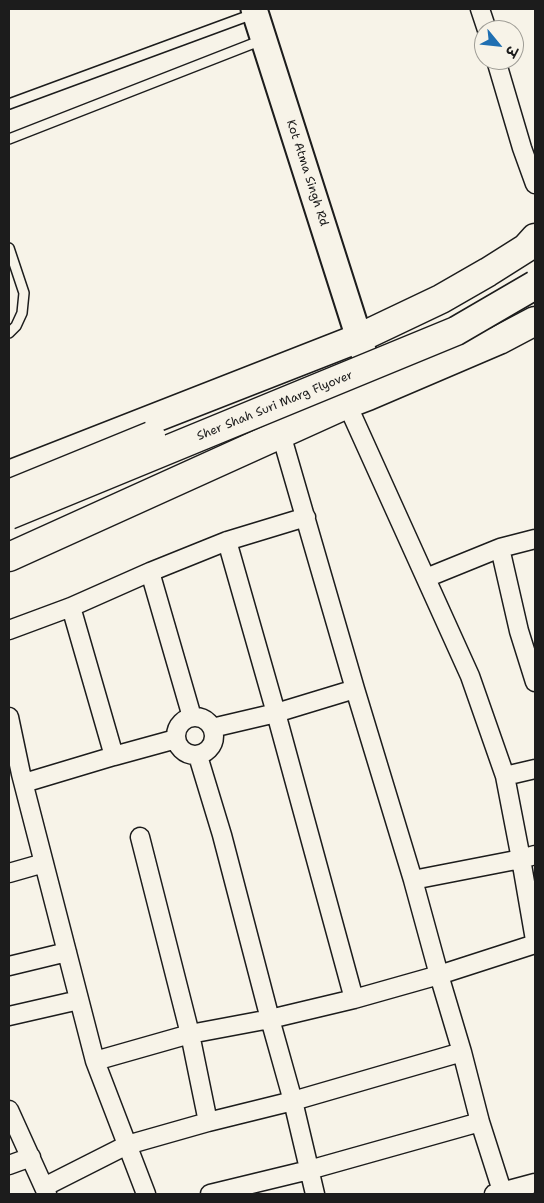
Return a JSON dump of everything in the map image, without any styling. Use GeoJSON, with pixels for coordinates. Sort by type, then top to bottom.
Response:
{"type":"FeatureCollection","features":[{"type":"Feature","properties":{"kind":"highway"},"geometry":{"type":"LineString","coordinates":[[9,475],[359,338],[441,299],[532,250]]}},
{"type":"Feature","properties":{"kind":"highway"},"geometry":{"type":"LineString","coordinates":[[532,250],[519,270],[526,288],[535,296]]}},
{"type":"Feature","properties":{"kind":"highway","name":"Sher Shah Suri Marg Flyover"},"geometry":{"type":"LineString","coordinates":[[9,494],[451,314],[532,250]]}},
{"type":"Feature","properties":{"kind":"highway","name":"Sher Shah Suri Marg Flyover"},"geometry":{"type":"LineString","coordinates":[[9,515],[456,331],[535,285]]}},
{"type":"Feature","properties":{"kind":"highway"},"geometry":{"type":"LineString","coordinates":[[9,557],[347,404],[499,340],[535,321]]}},
{"type":"Feature","properties":{"kind":"main road","name":"Kot Atma Singh Rd"},"geometry":{"type":"LineString","coordinates":[[255,11],[376,392]]}},
{"type":"Feature","properties":{"kind":"street"},"geometry":{"type":"LineString","coordinates":[[499,70],[522,148],[535,184]]}},
{"type":"Feature","properties":{"kind":"street"},"geometry":{"type":"LineString","coordinates":[[347,404],[470,676],[505,776],[528,857],[535,940]]}},
{"type":"Feature","properties":{"kind":"street"},"geometry":{"type":"LineString","coordinates":[[281,434],[355,690],[414,880],[499,1194],[535,1182]]}},
{"type":"Feature","properties":{"kind":"street"},"geometry":{"type":"LineString","coordinates":[[9,630],[71,607],[227,541],[306,517]]}},
{"type":"Feature","properties":{"kind":"street"},"geometry":{"type":"LineString","coordinates":[[426,578],[500,548],[535,539]]}},
{"type":"Feature","properties":{"kind":"street"},"geometry":{"type":"LineString","coordinates":[[227,541],[276,712],[354,999]]}},
{"type":"Feature","properties":{"kind":"street"},"geometry":{"type":"LineString","coordinates":[[500,548],[519,631],[535,682]]}},
{"type":"Feature","properties":{"kind":"street"},"geometry":{"type":"LineString","coordinates":[[150,572],[192,717]]}},
{"type":"Feature","properties":{"kind":"street"},"geometry":{"type":"LineString","coordinates":[[71,607],[114,756]]}},
{"type":"Feature","properties":{"kind":"street"},"geometry":{"type":"LineString","coordinates":[[212,728],[355,690]]}},
{"type":"Feature","properties":{"kind":"street"},"geometry":{"type":"LineString","coordinates":[[9,717],[18,778],[44,862],[95,1061],[146,1194]]}},
{"type":"Feature","properties":{"kind":"street"},"geometry":{"type":"LineString","coordinates":[[192,717],[203,718],[211,724],[215,734],[213,744],[207,752],[198,756],[188,755],[179,749],[176,739],[177,729],[183,721],[192,717]]}},
{"type":"Feature","properties":{"kind":"street"},"geometry":{"type":"LineString","coordinates":[[18,778],[114,756],[176,739]]}},
{"type":"Feature","properties":{"kind":"street"},"geometry":{"type":"LineString","coordinates":[[198,756],[222,835],[293,1101],[315,1194]]}},
{"type":"Feature","properties":{"kind":"street"},"geometry":{"type":"LineString","coordinates":[[505,776],[535,769]]}},
{"type":"Feature","properties":{"kind":"street"},"geometry":{"type":"LineString","coordinates":[[140,837],[190,1034],[208,1122]]}},
{"type":"Feature","properties":{"kind":"street"},"geometry":{"type":"LineString","coordinates":[[414,880],[528,857]]}},
{"type":"Feature","properties":{"kind":"street"},"geometry":{"type":"LineString","coordinates":[[9,872],[44,862]]}},
{"type":"Feature","properties":{"kind":"street"},"geometry":{"type":"LineString","coordinates":[[95,1061],[190,1034],[270,1019],[354,999],[439,975],[535,944]]}},
{"type":"Feature","properties":{"kind":"street"},"geometry":{"type":"LineString","coordinates":[[9,966],[67,952]]}},
{"type":"Feature","properties":{"kind":"street"},"geometry":{"type":"LineString","coordinates":[[9,1016],[79,1000]]}},
{"type":"Feature","properties":{"kind":"street"},"geometry":{"type":"LineString","coordinates":[[9,1110],[45,1190],[127,1145],[293,1101],[462,1052]]}},
{"type":"Feature","properties":{"kind":"street"},"geometry":{"type":"LineString","coordinates":[[210,1194],[309,1170],[480,1122]]}},
{"type":"Feature","properties":{"kind":"street"},"geometry":{"type":"LineString","coordinates":[[9,1166],[31,1157]]}},
{"type":"Feature","properties":{"kind":"lane"},"geometry":{"type":"LineString","coordinates":[[9,104],[255,11]]}},
{"type":"Feature","properties":{"kind":"lane"},"geometry":{"type":"LineString","coordinates":[[9,139],[264,40]]}},
{"type":"Feature","properties":{"kind":"lane"},"geometry":{"type":"LineString","coordinates":[[9,248],[24,293],[22,313],[16,326],[9,333]]}}]}
